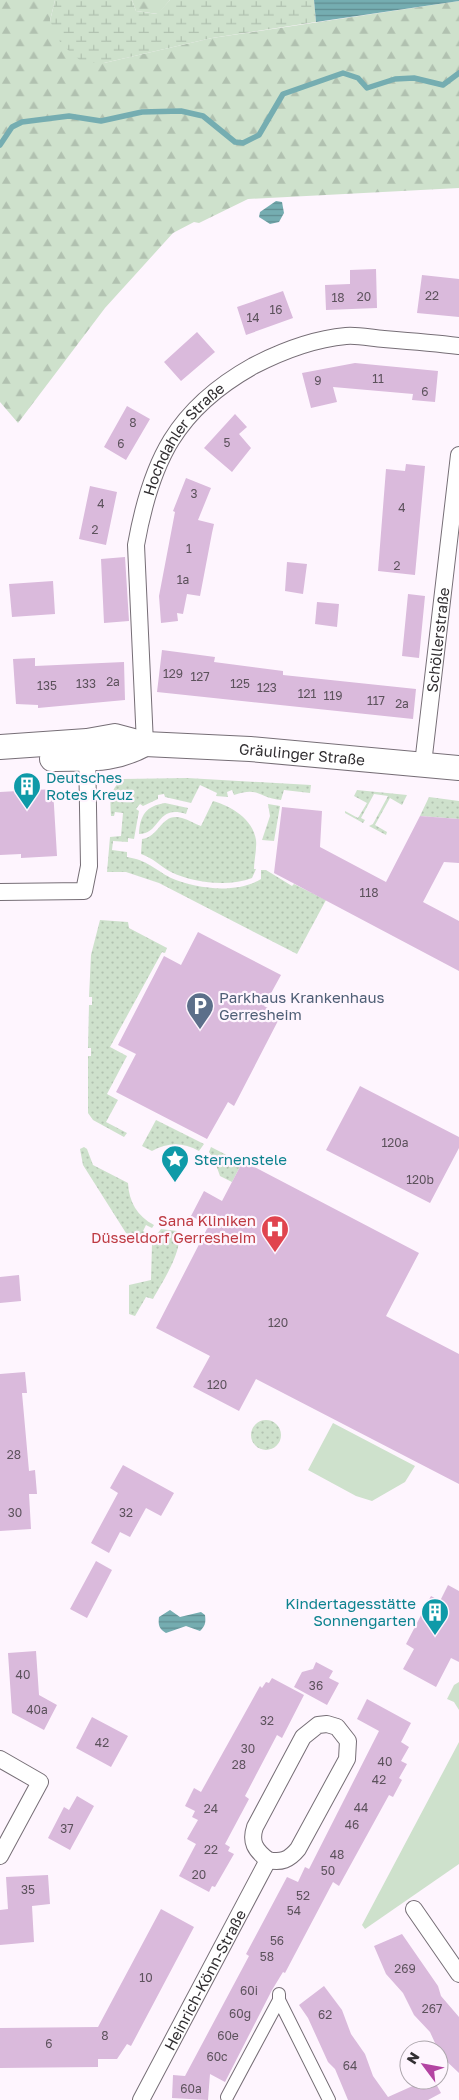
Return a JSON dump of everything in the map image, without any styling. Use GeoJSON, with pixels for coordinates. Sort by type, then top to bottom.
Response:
{"type":"FeatureCollection","features":[{"type":"Feature","properties":{"kind":"main road","name":"Gräulinger Straße"},"geometry":{"type":"LineString","coordinates":[[0,747],[87,750],[104,758],[127,754],[145,744],[250,749],[459,768]]}},
{"type":"Feature","properties":{"kind":"main road","name":"Gräulinger Straße"},"geometry":{"type":"LineString","coordinates":[[0,761],[87,750]]}},
{"type":"Feature","properties":{"kind":"street","name":"Hochdahler Straße"},"geometry":{"type":"LineString","coordinates":[[145,744],[136,545],[150,484],[178,428],[197,405],[221,386],[267,358],[317,340],[347,336],[459,346]]}},
{"type":"Feature","properties":{"kind":"street","name":"Schöllerstraße"},"geometry":{"type":"LineString","coordinates":[[423,764],[459,455]]}},
{"type":"Feature","properties":{"kind":"street"},"geometry":{"type":"LineString","coordinates":[[0,892],[84,892],[89,866],[87,750]]}},
{"type":"Feature","properties":{"kind":"street"},"geometry":{"type":"LineString","coordinates":[[327,1724],[337,1727],[348,1741],[347,1759],[292,1857],[284,1861],[268,1860],[254,1845],[252,1836],[256,1827],[303,1737],[318,1725],[327,1724]]}},
{"type":"Feature","properties":{"kind":"street"},"geometry":{"type":"LineString","coordinates":[[0,1759],[40,1782],[0,1856]]}},
{"type":"Feature","properties":{"kind":"street","name":"Heinrich-Könn-Straße"},"geometry":{"type":"LineString","coordinates":[[141,2100],[268,1860]]}},
{"type":"Feature","properties":{"kind":"street"},"geometry":{"type":"LineString","coordinates":[[414,1909],[459,1974]]}},
{"type":"Feature","properties":{"kind":"street"},"geometry":{"type":"LineString","coordinates":[[227,2097],[279,1997],[329,2100]]}},
{"type":"Feature","properties":{"kind":"green space"},"geometry":{"type":"Polygon","coordinates":[[[0,0],[55,0],[50,21],[104,63],[212,38],[459,1],[459,188],[248,199],[199,223],[194,222],[173,233],[105,308],[18,423],[0,402],[0,0]]]}},
{"type":"Feature","properties":{"kind":"green space"},"geometry":{"type":"Polygon","coordinates":[[[55,0],[132,0],[136,11],[157,14],[170,0],[314,0],[316,22],[212,38],[104,63],[82,62],[61,44],[50,21],[55,0]]]}},
{"type":"Feature","properties":{"kind":"green space"},"geometry":{"type":"Polygon","coordinates":[[[132,0],[170,0],[158,14],[136,11],[132,0]]]}},
{"type":"Feature","properties":{"kind":"green space"},"geometry":{"type":"Polygon","coordinates":[[[187,778],[311,785],[310,793],[284,790],[281,800],[254,792],[234,795],[232,790],[227,792],[228,797],[216,796],[217,793],[200,785],[191,803],[165,797],[164,794],[158,795],[158,799],[143,806],[140,804],[136,809],[139,811],[134,839],[128,838],[128,842],[113,841],[112,850],[127,852],[127,857],[145,863],[171,878],[193,885],[216,888],[240,887],[261,879],[261,870],[266,870],[292,886],[294,884],[326,900],[297,954],[159,883],[126,872],[107,872],[110,837],[121,836],[123,813],[115,812],[114,816],[111,816],[111,796],[118,783],[123,779],[187,778]]]}},
{"type":"Feature","properties":{"kind":"green space"},"geometry":{"type":"Polygon","coordinates":[[[357,790],[407,795],[402,805],[390,798],[375,825],[387,832],[386,835],[369,826],[373,824],[388,796],[374,794],[361,818],[365,820],[363,823],[345,813],[345,811],[358,818],[367,803],[354,796],[357,790]]]}},
{"type":"Feature","properties":{"kind":"green space"},"geometry":{"type":"Polygon","coordinates":[[[429,797],[459,801],[459,819],[420,816],[429,797]]]}},
{"type":"Feature","properties":{"kind":"green space"},"geometry":{"type":"Polygon","coordinates":[[[213,801],[234,810],[251,826],[256,840],[254,869],[256,869],[252,878],[222,883],[190,879],[171,872],[141,854],[142,839],[153,834],[169,818],[182,818],[201,826],[213,801]]]}},
{"type":"Feature","properties":{"kind":"green space"},"geometry":{"type":"Polygon","coordinates":[[[165,803],[188,808],[186,814],[169,813],[146,833],[139,834],[145,812],[153,806],[165,803]]]}},
{"type":"Feature","properties":{"kind":"green space"},"geometry":{"type":"Polygon","coordinates":[[[268,804],[280,806],[274,841],[262,840],[270,816],[268,804]]]}},
{"type":"Feature","properties":{"kind":"green space"},"geometry":{"type":"Polygon","coordinates":[[[100,920],[128,922],[129,928],[167,948],[165,953],[162,952],[110,1047],[127,1056],[107,1094],[118,1100],[106,1122],[127,1133],[124,1137],[93,1120],[88,1113],[88,1056],[91,1056],[91,1048],[88,1048],[89,1005],[92,1005],[92,997],[89,997],[91,955],[100,920]]]}},
{"type":"Feature","properties":{"kind":"green space"},"geometry":{"type":"Polygon","coordinates":[[[156,1120],[204,1144],[199,1151],[176,1144],[152,1151],[142,1146],[156,1120]]]}},
{"type":"Feature","properties":{"kind":"green space"},"geometry":{"type":"Polygon","coordinates":[[[84,1147],[87,1149],[93,1165],[128,1183],[130,1196],[135,1208],[154,1225],[152,1228],[146,1225],[143,1231],[155,1237],[161,1229],[177,1231],[179,1238],[178,1246],[171,1265],[153,1299],[146,1297],[135,1316],[129,1314],[129,1285],[151,1280],[152,1244],[126,1233],[83,1165],[80,1149],[84,1147]]]}},
{"type":"Feature","properties":{"kind":"green space"},"geometry":{"type":"Polygon","coordinates":[[[211,1147],[242,1163],[232,1182],[220,1176],[214,1159],[209,1152],[211,1147]]]}},
{"type":"Feature","properties":{"kind":"green space"},"geometry":{"type":"Polygon","coordinates":[[[266,1420],[277,1424],[281,1435],[277,1446],[266,1450],[255,1446],[251,1435],[255,1424],[266,1420]]]}},
{"type":"Feature","properties":{"kind":"green space"},"geometry":{"type":"Polygon","coordinates":[[[333,1423],[415,1466],[405,1482],[372,1501],[356,1496],[308,1470],[333,1423]]]}},
{"type":"Feature","properties":{"kind":"green space"},"geometry":{"type":"Polygon","coordinates":[[[459,1682],[459,1710],[454,1702],[447,1699],[454,1685],[459,1682]]]}},
{"type":"Feature","properties":{"kind":"green space"},"geometry":{"type":"Polygon","coordinates":[[[459,1742],[459,1864],[365,1929],[362,1925],[459,1742]]]}},
{"type":"Feature","properties":{"kind":"water"},"geometry":{"type":"Polygon","coordinates":[[[314,0],[459,0],[459,1],[316,22],[314,0]]]}},
{"type":"Feature","properties":{"kind":"water"},"geometry":{"type":"Polygon","coordinates":[[[276,201],[282,202],[284,213],[279,222],[270,224],[259,217],[260,212],[276,201]]]}},
{"type":"Feature","properties":{"kind":"water"},"geometry":{"type":"Polygon","coordinates":[[[170,1610],[180,1617],[201,1612],[205,1615],[204,1626],[200,1631],[186,1626],[166,1633],[160,1626],[159,1617],[170,1610]]]}},
{"type":"Feature","properties":{"kind":"building"},"geometry":{"type":"Polygon","coordinates":[[[376,269],[377,308],[326,310],[325,285],[350,284],[350,270],[376,269]]]}},
{"type":"Feature","properties":{"kind":"building"},"geometry":{"type":"Polygon","coordinates":[[[422,275],[459,279],[459,317],[417,313],[422,275]]]}},
{"type":"Feature","properties":{"kind":"building"},"geometry":{"type":"Polygon","coordinates":[[[283,291],[293,318],[246,335],[237,307],[283,291]]]}},
{"type":"Feature","properties":{"kind":"building"},"geometry":{"type":"Polygon","coordinates":[[[197,332],[215,352],[181,381],[164,362],[197,332]]]}},
{"type":"Feature","properties":{"kind":"building"},"geometry":{"type":"Polygon","coordinates":[[[355,363],[438,371],[435,402],[412,400],[413,394],[333,387],[337,402],[311,408],[302,373],[355,363]]]}},
{"type":"Feature","properties":{"kind":"building"},"geometry":{"type":"Polygon","coordinates":[[[127,406],[150,419],[126,460],[104,447],[127,406]]]}},
{"type":"Feature","properties":{"kind":"building"},"geometry":{"type":"Polygon","coordinates":[[[235,414],[247,427],[239,434],[251,448],[232,472],[204,448],[235,414]]]}},
{"type":"Feature","properties":{"kind":"building"},"geometry":{"type":"Polygon","coordinates":[[[406,464],[425,466],[415,575],[378,571],[386,469],[405,471],[406,464]]]}},
{"type":"Feature","properties":{"kind":"building"},"geometry":{"type":"Polygon","coordinates":[[[186,478],[211,488],[198,520],[214,524],[200,596],[187,594],[183,614],[177,613],[178,621],[161,623],[159,596],[175,512],[173,511],[186,478]]]}},
{"type":"Feature","properties":{"kind":"building"},"geometry":{"type":"Polygon","coordinates":[[[90,486],[117,492],[106,545],[79,539],[90,486]]]}},
{"type":"Feature","properties":{"kind":"building"},"geometry":{"type":"Polygon","coordinates":[[[125,557],[129,621],[104,623],[101,559],[125,557]]]}},
{"type":"Feature","properties":{"kind":"building"},"geometry":{"type":"Polygon","coordinates":[[[287,562],[307,564],[303,594],[285,591],[287,562]]]}},
{"type":"Feature","properties":{"kind":"building"},"geometry":{"type":"Polygon","coordinates":[[[53,581],[55,614],[12,617],[9,584],[53,581]]]}},
{"type":"Feature","properties":{"kind":"building"},"geometry":{"type":"Polygon","coordinates":[[[408,594],[425,596],[419,658],[402,656],[408,594]]]}},
{"type":"Feature","properties":{"kind":"building"},"geometry":{"type":"Polygon","coordinates":[[[317,602],[339,604],[337,627],[315,624],[317,602]]]}},
{"type":"Feature","properties":{"kind":"building"},"geometry":{"type":"Polygon","coordinates":[[[162,650],[215,657],[214,662],[283,671],[283,675],[416,689],[413,719],[157,692],[162,650]]]}},
{"type":"Feature","properties":{"kind":"building"},"geometry":{"type":"Polygon","coordinates":[[[35,658],[35,666],[124,662],[125,700],[38,708],[38,705],[16,704],[13,659],[35,658]]]}},
{"type":"Feature","properties":{"kind":"building","name":"Deutsches Rotes Kreuz"},"geometry":{"type":"Polygon","coordinates":[[[53,789],[57,856],[21,858],[21,854],[0,855],[0,792],[53,789]]]}},
{"type":"Feature","properties":{"kind":"building"},"geometry":{"type":"Polygon","coordinates":[[[282,807],[322,811],[320,847],[386,882],[420,816],[459,819],[459,863],[444,862],[423,902],[459,921],[459,971],[274,873],[282,807]]]}},
{"type":"Feature","properties":{"kind":"building","name":"Parkhaus Krankenhaus Gerresheim"},"geometry":{"type":"Polygon","coordinates":[[[198,932],[281,975],[264,1006],[281,1015],[234,1106],[228,1102],[207,1139],[116,1092],[136,1054],[118,1045],[164,956],[181,965],[198,932]]]}},
{"type":"Feature","properties":{"kind":"building"},"geometry":{"type":"Polygon","coordinates":[[[360,1086],[459,1137],[459,1148],[430,1203],[326,1150],[360,1086]]]}},
{"type":"Feature","properties":{"kind":"building"},"geometry":{"type":"Polygon","coordinates":[[[243,1161],[419,1253],[386,1316],[459,1354],[459,1484],[256,1379],[239,1411],[193,1387],[210,1356],[156,1328],[209,1225],[191,1216],[204,1191],[222,1201],[243,1161]]]}},
{"type":"Feature","properties":{"kind":"building"},"geometry":{"type":"Polygon","coordinates":[[[19,1275],[21,1301],[0,1303],[0,1277],[19,1275]]]}},
{"type":"Feature","properties":{"kind":"building"},"geometry":{"type":"Polygon","coordinates":[[[25,1372],[27,1393],[22,1393],[29,1471],[35,1470],[37,1494],[29,1494],[31,1529],[0,1531],[0,1374],[25,1372]]]}},
{"type":"Feature","properties":{"kind":"building"},"geometry":{"type":"Polygon","coordinates":[[[123,1465],[174,1493],[161,1516],[146,1508],[130,1537],[120,1532],[109,1553],[91,1543],[118,1493],[110,1488],[123,1465]]]}},
{"type":"Feature","properties":{"kind":"building"},"geometry":{"type":"Polygon","coordinates":[[[96,1561],[112,1570],[87,1618],[70,1609],[96,1561]]]}},
{"type":"Feature","properties":{"kind":"building","name":"Kindertagesstätte Sonnengarten"},"geometry":{"type":"Polygon","coordinates":[[[448,1585],[459,1591],[459,1662],[451,1658],[436,1687],[403,1669],[414,1649],[406,1644],[431,1596],[440,1601],[448,1585]]]}},
{"type":"Feature","properties":{"kind":"building"},"geometry":{"type":"Polygon","coordinates":[[[36,1651],[39,1695],[57,1705],[44,1730],[12,1713],[8,1653],[36,1651]]]}},
{"type":"Feature","properties":{"kind":"building"},"geometry":{"type":"Polygon","coordinates":[[[316,1662],[333,1671],[329,1678],[339,1683],[327,1705],[294,1687],[302,1672],[313,1669],[316,1662]]]}},
{"type":"Feature","properties":{"kind":"building"},"geometry":{"type":"Polygon","coordinates":[[[272,1678],[304,1695],[282,1738],[277,1735],[245,1796],[249,1799],[225,1844],[230,1847],[228,1851],[234,1854],[215,1887],[212,1886],[209,1892],[179,1876],[196,1844],[187,1839],[198,1820],[192,1817],[195,1811],[185,1806],[194,1788],[201,1792],[260,1686],[262,1688],[272,1678]]]}},
{"type":"Feature","properties":{"kind":"building"},"geometry":{"type":"Polygon","coordinates":[[[367,1699],[411,1723],[401,1742],[409,1747],[401,1761],[407,1764],[399,1778],[402,1780],[393,1797],[389,1795],[339,1886],[333,1882],[285,1973],[283,1972],[272,1990],[225,2082],[210,2074],[208,2100],[172,2098],[173,2075],[185,2076],[249,1956],[246,1954],[287,1877],[298,1882],[305,1867],[309,1869],[379,1731],[357,1719],[367,1699]]]}},
{"type":"Feature","properties":{"kind":"building"},"geometry":{"type":"Polygon","coordinates":[[[92,1717],[128,1736],[111,1767],[76,1748],[92,1717]]]}},
{"type":"Feature","properties":{"kind":"building"},"geometry":{"type":"Polygon","coordinates":[[[77,1796],[94,1806],[70,1850],[48,1838],[64,1807],[69,1810],[77,1796]]]}},
{"type":"Feature","properties":{"kind":"building"},"geometry":{"type":"Polygon","coordinates":[[[48,1875],[50,1904],[32,1906],[34,1942],[0,1945],[0,1910],[8,1909],[6,1877],[48,1875]]]}},
{"type":"Feature","properties":{"kind":"building"},"geometry":{"type":"Polygon","coordinates":[[[161,1909],[194,1927],[131,2046],[127,2044],[117,2059],[98,2059],[98,2067],[0,2068],[0,2028],[98,2027],[161,1909]]]}},
{"type":"Feature","properties":{"kind":"building"},"geometry":{"type":"Polygon","coordinates":[[[402,1934],[438,1986],[441,1996],[459,2017],[459,2073],[449,2064],[449,2040],[434,2040],[430,2032],[414,2015],[403,1993],[386,1974],[374,1946],[402,1934]]]}},
{"type":"Feature","properties":{"kind":"building"},"geometry":{"type":"Polygon","coordinates":[[[324,1986],[342,2010],[351,2034],[365,2054],[373,2076],[388,2097],[404,2090],[439,2090],[441,2093],[428,2100],[348,2100],[335,2069],[328,2062],[308,2018],[299,2005],[324,1986]]]}},
{"type":"Feature","properties":{"kind":"waterway"},"geometry":{"type":"LineString","coordinates":[[0,145],[12,127],[22,122],[69,116],[101,121],[142,112],[181,111],[203,116],[235,142],[243,143],[259,135],[283,94],[343,73],[358,78],[367,88],[395,79],[414,78],[443,85],[459,73]]}},
{"type":"Feature","properties":{"kind":"place","name":"Deutsches Rotes Kreuz"},"geometry":{"type":"Point","coordinates":[27,810]}},
{"type":"Feature","properties":{"kind":"place","name":"Parkhaus Krankenhaus Gerresheim"},"geometry":{"type":"Point","coordinates":[200,1030]}},
{"type":"Feature","properties":{"kind":"place","name":"Sternenstele"},"geometry":{"type":"Point","coordinates":[175,1183]}},
{"type":"Feature","properties":{"kind":"place","name":"Sana Kliniken Düsseldorf Gerresheim"},"geometry":{"type":"Point","coordinates":[275,1253]}},
{"type":"Feature","properties":{"kind":"place","name":"Kindertagesstätte Sonnengarten"},"geometry":{"type":"Point","coordinates":[435,1636]}}]}
